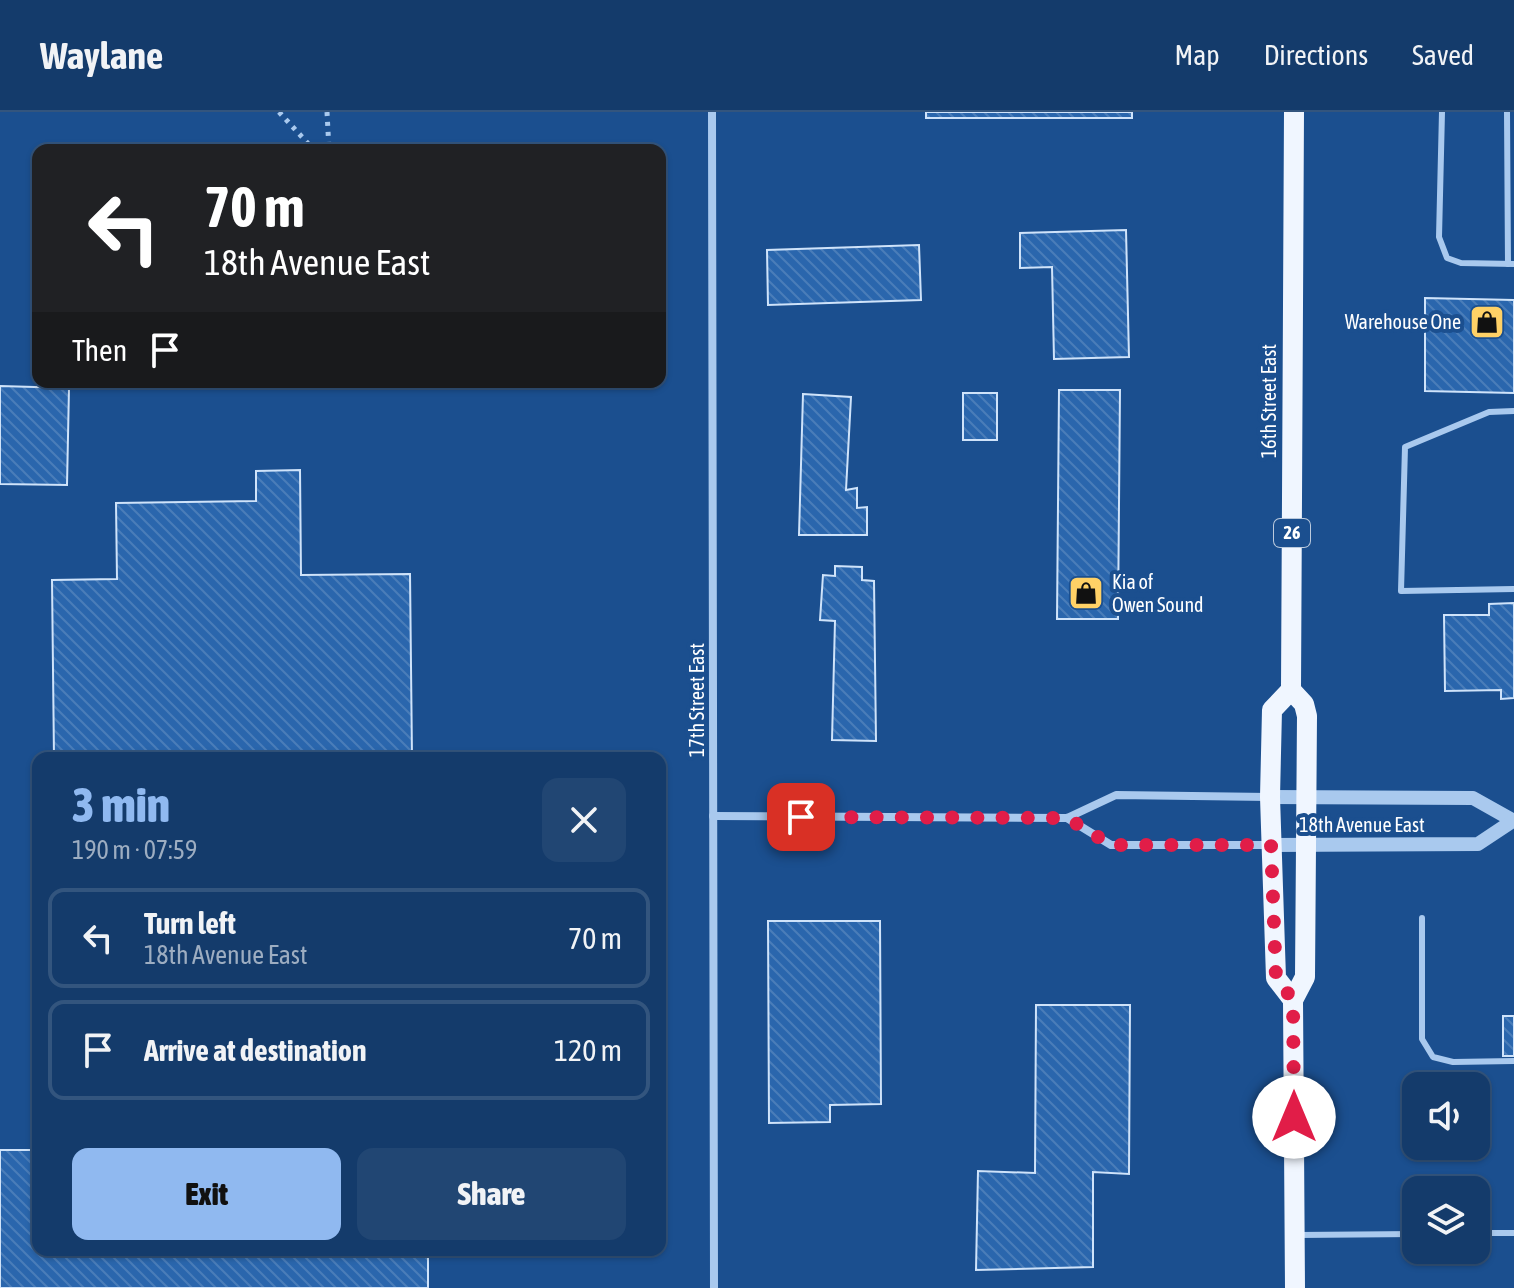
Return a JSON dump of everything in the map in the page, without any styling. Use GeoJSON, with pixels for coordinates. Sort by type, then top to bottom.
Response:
{"type":"FeatureCollection","features":[{"type":"Feature","properties":{"kind":"main road","name":"16th Street East"},"geometry":{"type":"LineString","coordinates":[[1294,112],[1291,690],[1306,709],[1308,797],[1305,977],[1293,1000],[1295,1288]]}},
{"type":"Feature","properties":{"kind":"main road","name":"16th Street East"},"geometry":{"type":"LineString","coordinates":[[1291,690],[1272,710],[1270,797],[1276,978],[1293,1000]]}},
{"type":"Feature","properties":{"kind":"street","name":"17th Street East"},"geometry":{"type":"LineString","coordinates":[[712,112],[714,1288]]}},
{"type":"Feature","properties":{"kind":"street","name":"18th Avenue East"},"geometry":{"type":"LineString","coordinates":[[713,816],[1067,818],[1116,795],[1473,798],[1513,820],[1478,844],[1307,847],[1111,845],[1067,818]]}},
{"type":"Feature","properties":{"kind":"lane"},"geometry":{"type":"LineString","coordinates":[[1442,112],[1439,237],[1447,258],[1461,263],[1511,264],[1507,112]]}},
{"type":"Feature","properties":{"kind":"lane"},"geometry":{"type":"LineString","coordinates":[[1514,411],[1489,412],[1405,447],[1401,591],[1514,589]]}},
{"type":"Feature","properties":{"kind":"lane"},"geometry":{"type":"LineString","coordinates":[[1422,918],[1422,1039],[1433,1057],[1453,1062],[1514,1061]]}},
{"type":"Feature","properties":{"kind":"lane"},"geometry":{"type":"LineString","coordinates":[[1490,1233],[1514,1233]]}},
{"type":"Feature","properties":{"kind":"lane"},"geometry":{"type":"LineString","coordinates":[[1294,1235],[1402,1234]]}},
{"type":"Feature","properties":{"kind":"path"},"geometry":{"type":"LineString","coordinates":[[279,112],[308,144]]}},
{"type":"Feature","properties":{"kind":"path"},"geometry":{"type":"LineString","coordinates":[[327,112],[329,144]]}},
{"type":"Feature","properties":{"kind":"path"},"geometry":{"type":"LineString","coordinates":[[343,388],[343,392]]}},
{"type":"Feature","properties":{"kind":"building"},"geometry":{"type":"Polygon","coordinates":[[[926,112],[1132,112],[1132,118],[926,118],[926,112]]]}},
{"type":"Feature","properties":{"kind":"building"},"geometry":{"type":"Polygon","coordinates":[[[1126,230],[1129,357],[1054,359],[1052,267],[1020,268],[1020,233],[1126,230]]]}},
{"type":"Feature","properties":{"kind":"building"},"geometry":{"type":"Polygon","coordinates":[[[919,245],[921,300],[768,305],[767,250],[919,245]]]}},
{"type":"Feature","properties":{"kind":"building"},"geometry":{"type":"Polygon","coordinates":[[[1425,298],[1514,300],[1514,393],[1425,391],[1425,298]]]}},
{"type":"Feature","properties":{"kind":"building"},"geometry":{"type":"Polygon","coordinates":[[[0,386],[69,388],[67,485],[0,484],[0,386]]]}},
{"type":"Feature","properties":{"kind":"building"},"geometry":{"type":"Polygon","coordinates":[[[1059,390],[1120,390],[1118,619],[1057,619],[1059,390]]]}},
{"type":"Feature","properties":{"kind":"building"},"geometry":{"type":"Polygon","coordinates":[[[963,393],[997,393],[997,440],[963,440],[963,393]]]}},
{"type":"Feature","properties":{"kind":"building"},"geometry":{"type":"Polygon","coordinates":[[[803,394],[851,397],[846,490],[857,488],[857,508],[867,507],[867,535],[799,535],[803,394]]]}},
{"type":"Feature","properties":{"kind":"building"},"geometry":{"type":"Polygon","coordinates":[[[300,470],[301,575],[410,574],[412,752],[54,752],[52,580],[117,579],[116,503],[256,501],[256,471],[300,470]]]}},
{"type":"Feature","properties":{"kind":"building"},"geometry":{"type":"Polygon","coordinates":[[[835,566],[862,567],[862,580],[874,581],[876,741],[832,740],[835,621],[820,620],[823,575],[835,576],[835,566]]]}},
{"type":"Feature","properties":{"kind":"building"},"geometry":{"type":"Polygon","coordinates":[[[1514,603],[1514,698],[1501,699],[1501,690],[1445,691],[1444,615],[1489,615],[1489,604],[1514,603]]]}},
{"type":"Feature","properties":{"kind":"building"},"geometry":{"type":"Polygon","coordinates":[[[768,921],[880,921],[881,1104],[830,1105],[830,1122],[769,1123],[768,921]]]}},
{"type":"Feature","properties":{"kind":"building"},"geometry":{"type":"Polygon","coordinates":[[[1036,1005],[1130,1005],[1129,1174],[1093,1172],[1093,1267],[976,1270],[978,1171],[1035,1173],[1036,1005]]]}},
{"type":"Feature","properties":{"kind":"building"},"geometry":{"type":"Polygon","coordinates":[[[1503,1016],[1514,1016],[1514,1056],[1503,1056],[1503,1016]]]}},
{"type":"Feature","properties":{"kind":"building"},"geometry":{"type":"Polygon","coordinates":[[[0,1150],[32,1150],[32,1256],[428,1256],[428,1288],[0,1288],[0,1150]]]}},
{"type":"Feature","properties":{"kind":"place","name":"Warehouse One"},"geometry":{"type":"Point","coordinates":[1487,322]}},
{"type":"Feature","properties":{"kind":"place","name":"Kia of Owen Sound"},"geometry":{"type":"Point","coordinates":[1086,593]}},
{"type":"Feature","properties":{"kind":"route"},"geometry":{"type":"LineString","coordinates":[[801,817],[1067,818],[1111,845],[1271,845],[1276,978],[1293,1000],[1294,1117]]}}]}
